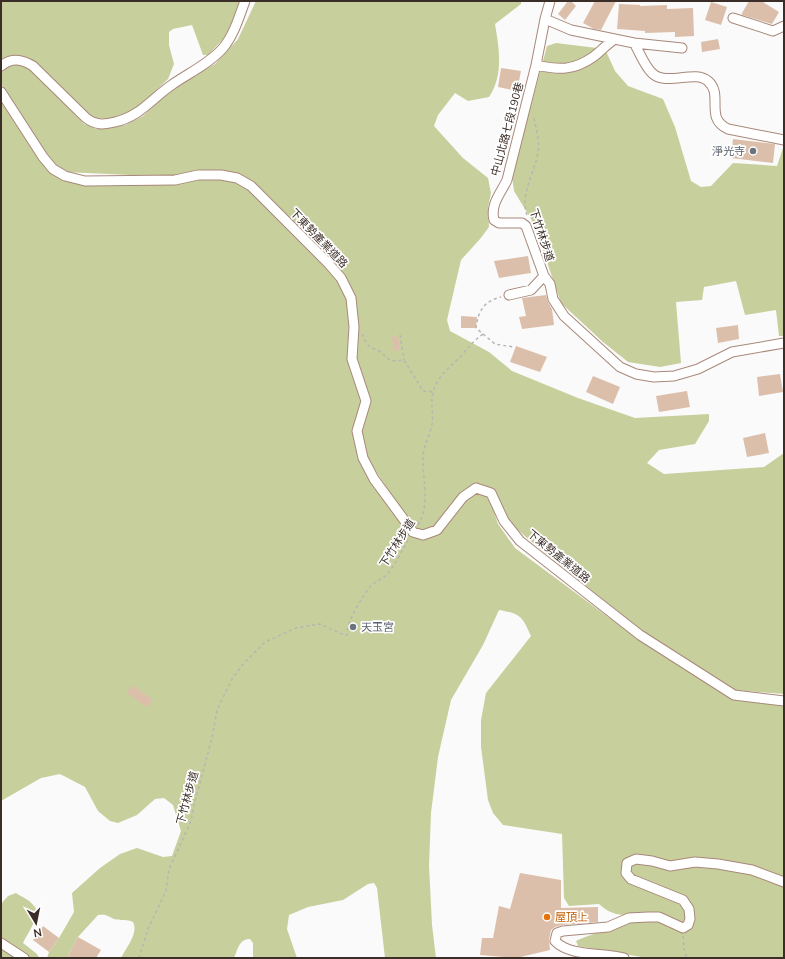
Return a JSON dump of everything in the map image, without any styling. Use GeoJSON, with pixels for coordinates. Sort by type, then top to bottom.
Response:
{"type":"FeatureCollection","features":[{"type":"Feature","properties":{"kind":"street"},"geometry":{"type":"LineString","coordinates":[[1,66],[10,60],[27,62],[91,122],[100,124],[122,121],[136,115],[171,85],[209,61],[222,49],[231,36],[245,1]]}},
{"type":"Feature","properties":{"kind":"street","name":"中山北路七段190巷"},"geometry":{"type":"LineString","coordinates":[[550,1],[536,65],[507,180],[497,196],[493,214],[494,220],[499,223],[522,223],[526,226],[544,276],[550,284],[553,299],[564,316],[620,367],[636,374],[654,377],[674,376],[698,369],[727,354],[784,343]]}},
{"type":"Feature","properties":{"kind":"street"},"geometry":{"type":"LineString","coordinates":[[733,18],[773,31],[784,26]]}},
{"type":"Feature","properties":{"kind":"street"},"geometry":{"type":"LineString","coordinates":[[545,19],[571,30],[634,43],[682,48]]}},
{"type":"Feature","properties":{"kind":"street"},"geometry":{"type":"LineString","coordinates":[[536,65],[556,69],[576,66],[593,57],[615,39]]}},
{"type":"Feature","properties":{"kind":"street"},"geometry":{"type":"LineString","coordinates":[[634,43],[648,68],[658,77],[672,79],[701,77],[708,81],[713,87],[714,91],[716,118],[722,127],[784,140]]}},
{"type":"Feature","properties":{"kind":"street","name":"下東勢產業道路"},"geometry":{"type":"LineString","coordinates":[[1,92],[43,157],[53,169],[65,176],[85,181],[175,180],[198,175],[221,175],[237,178],[251,186],[328,263],[341,278],[351,298],[354,327],[352,359],[366,401],[357,431],[364,458],[374,479],[413,532],[423,535],[437,530],[463,497],[476,488],[492,493],[504,521],[520,541],[640,635],[734,695],[783,700]]}},
{"type":"Feature","properties":{"kind":"street"},"geometry":{"type":"LineString","coordinates":[[509,295],[531,290],[544,276]]}},
{"type":"Feature","properties":{"kind":"street"},"geometry":{"type":"LineString","coordinates":[[624,958],[613,955],[573,952],[559,945],[555,941],[556,933],[608,927],[629,918],[659,917],[683,928],[688,925],[690,919],[689,909],[683,900],[631,879],[626,873],[627,863],[636,860],[652,861],[670,866],[695,862],[718,864],[752,870],[784,882]]}},
{"type":"Feature","properties":{"kind":"street"},"geometry":{"type":"LineString","coordinates":[[1,943],[24,958]]}},
{"type":"Feature","properties":{"kind":"path","name":"下竹林步道"},"geometry":{"type":"LineString","coordinates":[[528,219],[524,207],[524,197],[539,151],[535,123],[531,112]]}},
{"type":"Feature","properties":{"kind":"path"},"geometry":{"type":"LineString","coordinates":[[509,295],[495,298],[482,308],[477,317],[476,328],[495,344],[513,347]]}},
{"type":"Feature","properties":{"kind":"path"},"geometry":{"type":"LineString","coordinates":[[361,333],[369,346],[380,352],[384,357],[395,361],[404,360]]}},
{"type":"Feature","properties":{"kind":"path","name":"下竹林步道"},"geometry":{"type":"LineString","coordinates":[[139,958],[148,929],[166,891],[169,869],[191,821],[212,738],[217,710],[232,679],[244,663],[265,642],[296,628],[320,624],[347,635],[348,626],[352,617],[370,586],[380,581],[389,572],[422,519],[424,509],[423,456],[433,422],[433,392],[446,370],[458,359],[471,343],[483,334]]}},
{"type":"Feature","properties":{"kind":"path"},"geometry":{"type":"LineString","coordinates":[[400,335],[404,360],[423,391],[433,392]]}},
{"type":"Feature","properties":{"kind":"path"},"geometry":{"type":"LineString","coordinates":[[683,928],[684,949],[688,958]]}},
{"type":"Feature","properties":{"kind":"green space"},"geometry":{"type":"Polygon","coordinates":[[[1,1],[240,1],[228,34],[208,55],[203,55],[192,25],[173,29],[169,32],[169,45],[174,64],[168,79],[134,111],[108,119],[95,118],[86,114],[33,62],[1,64],[1,1]]]}},
{"type":"Feature","properties":{"kind":"green space"},"geometry":{"type":"Polygon","coordinates":[[[256,1],[521,1],[521,4],[495,24],[499,52],[499,71],[494,89],[489,97],[468,101],[455,93],[438,115],[434,126],[463,158],[488,178],[491,193],[488,207],[489,227],[461,260],[447,320],[450,331],[489,352],[512,371],[578,398],[635,418],[709,414],[709,421],[695,444],[659,450],[647,463],[664,474],[764,467],[784,453],[784,694],[734,690],[643,632],[507,520],[493,490],[476,485],[436,527],[422,532],[413,528],[366,456],[361,430],[369,400],[355,358],[355,297],[240,175],[174,177],[65,172],[54,165],[1,84],[2,69],[16,63],[20,64],[31,69],[84,124],[96,129],[125,125],[143,116],[174,87],[215,64],[238,39],[256,1]]]}},
{"type":"Feature","properties":{"kind":"green space"},"geometry":{"type":"Polygon","coordinates":[[[556,43],[605,49],[615,71],[628,86],[663,99],[675,127],[691,181],[701,187],[711,186],[733,163],[777,166],[784,145],[784,336],[779,336],[776,310],[745,315],[736,281],[704,287],[702,300],[676,302],[681,363],[660,367],[628,362],[603,342],[561,303],[534,224],[514,191],[512,176],[547,46],[556,43]]]}},
{"type":"Feature","properties":{"kind":"green space"},"geometry":{"type":"Polygon","coordinates":[[[1,98],[27,131],[49,171],[64,179],[197,177],[235,181],[250,190],[337,279],[347,300],[349,324],[347,359],[362,401],[354,429],[372,480],[423,538],[476,491],[489,496],[498,524],[515,548],[635,637],[731,699],[780,704],[784,707],[784,877],[670,862],[637,855],[623,872],[682,902],[687,910],[686,923],[682,924],[668,917],[651,913],[621,915],[606,910],[599,904],[569,906],[564,898],[562,834],[503,825],[493,813],[488,800],[481,747],[481,720],[486,693],[531,636],[520,617],[512,613],[499,610],[483,645],[451,700],[438,757],[431,813],[429,866],[432,925],[436,958],[385,958],[377,888],[374,883],[368,884],[343,900],[308,907],[289,915],[287,929],[297,958],[253,958],[253,943],[250,939],[246,939],[241,943],[234,958],[121,958],[133,936],[133,922],[98,915],[78,937],[67,958],[47,958],[49,952],[74,912],[72,893],[100,868],[120,854],[137,848],[163,857],[172,856],[181,831],[173,805],[164,798],[155,799],[137,815],[118,823],[110,821],[98,811],[85,787],[60,774],[41,778],[1,801],[1,98]]]}},
{"type":"Feature","properties":{"kind":"green space"},"geometry":{"type":"Polygon","coordinates":[[[637,863],[707,866],[735,870],[784,887],[784,958],[647,958],[578,946],[576,941],[630,919],[659,920],[681,930],[692,909],[633,878],[629,872],[631,865],[637,863]]]}},
{"type":"Feature","properties":{"kind":"green space"},"geometry":{"type":"Polygon","coordinates":[[[16,893],[30,902],[36,910],[35,919],[23,943],[37,954],[39,958],[1,958],[1,904],[8,896],[16,893]]]}},
{"type":"Feature","properties":{"kind":"building"},"geometry":{"type":"Polygon","coordinates":[[[568,1],[571,1],[576,6],[565,20],[558,14],[568,1]]]}},
{"type":"Feature","properties":{"kind":"building"},"geometry":{"type":"Polygon","coordinates":[[[595,1],[616,1],[601,30],[594,29],[583,23],[595,1]]]}},
{"type":"Feature","properties":{"kind":"building"},"geometry":{"type":"Polygon","coordinates":[[[749,1],[761,1],[779,12],[772,24],[742,15],[749,1]]]}},
{"type":"Feature","properties":{"kind":"building"},"geometry":{"type":"Polygon","coordinates":[[[711,2],[727,7],[721,25],[705,20],[711,2]]]}},
{"type":"Feature","properties":{"kind":"building"},"geometry":{"type":"Polygon","coordinates":[[[619,4],[640,6],[667,5],[667,9],[693,8],[694,36],[675,37],[675,32],[645,33],[645,31],[617,29],[619,4]]]}},
{"type":"Feature","properties":{"kind":"building"},"geometry":{"type":"Polygon","coordinates":[[[718,39],[720,49],[702,52],[701,42],[718,39]]]}},
{"type":"Feature","properties":{"kind":"building"},"geometry":{"type":"Polygon","coordinates":[[[501,68],[521,71],[517,91],[498,87],[501,68]]]}},
{"type":"Feature","properties":{"kind":"building","name":"淨光寺"},"geometry":{"type":"Polygon","coordinates":[[[733,139],[775,144],[773,163],[731,158],[733,139]]]}},
{"type":"Feature","properties":{"kind":"building"},"geometry":{"type":"Polygon","coordinates":[[[528,256],[531,273],[499,278],[494,261],[528,256]]]}},
{"type":"Feature","properties":{"kind":"building"},"geometry":{"type":"Polygon","coordinates":[[[546,295],[552,309],[554,325],[522,329],[519,317],[526,316],[522,298],[546,295]]]}},
{"type":"Feature","properties":{"kind":"building"},"geometry":{"type":"Polygon","coordinates":[[[461,316],[477,317],[476,328],[461,328],[461,316]]]}},
{"type":"Feature","properties":{"kind":"building"},"geometry":{"type":"Polygon","coordinates":[[[738,325],[739,339],[718,343],[716,328],[738,325]]]}},
{"type":"Feature","properties":{"kind":"building"},"geometry":{"type":"Polygon","coordinates":[[[398,336],[400,350],[394,351],[392,337],[398,336]]]}},
{"type":"Feature","properties":{"kind":"building"},"geometry":{"type":"Polygon","coordinates":[[[516,346],[547,357],[540,372],[510,362],[516,346]]]}},
{"type":"Feature","properties":{"kind":"building"},"geometry":{"type":"Polygon","coordinates":[[[780,374],[783,392],[759,396],[757,377],[780,374]]]}},
{"type":"Feature","properties":{"kind":"building"},"geometry":{"type":"Polygon","coordinates":[[[593,376],[620,387],[613,404],[586,392],[593,376]]]}},
{"type":"Feature","properties":{"kind":"building"},"geometry":{"type":"Polygon","coordinates":[[[687,391],[690,407],[659,412],[656,396],[687,391]]]}},
{"type":"Feature","properties":{"kind":"building"},"geometry":{"type":"Polygon","coordinates":[[[765,433],[769,453],[747,457],[743,438],[765,433]]]}},
{"type":"Feature","properties":{"kind":"building"},"geometry":{"type":"Polygon","coordinates":[[[132,685],[153,700],[147,707],[127,693],[132,685]]]}},
{"type":"Feature","properties":{"kind":"building","name":"屋頂上"},"geometry":{"type":"Polygon","coordinates":[[[520,873],[561,880],[561,908],[598,907],[598,922],[555,927],[551,930],[549,940],[550,950],[516,958],[480,955],[482,938],[493,938],[499,906],[510,909],[520,873]]]}},
{"type":"Feature","properties":{"kind":"building"},"geometry":{"type":"Polygon","coordinates":[[[43,926],[59,938],[49,952],[33,940],[43,926]]]}},
{"type":"Feature","properties":{"kind":"building"},"geometry":{"type":"Polygon","coordinates":[[[78,937],[101,950],[96,958],[67,958],[78,937]]]}},
{"type":"Feature","properties":{"kind":"place","name":"淨光寺"},"geometry":{"type":"Point","coordinates":[753,151]}},
{"type":"Feature","properties":{"kind":"place","name":"天玉宮"},"geometry":{"type":"Point","coordinates":[353,627]}},
{"type":"Feature","properties":{"kind":"place","name":"屋頂上"},"geometry":{"type":"Point","coordinates":[547,917]}}]}
